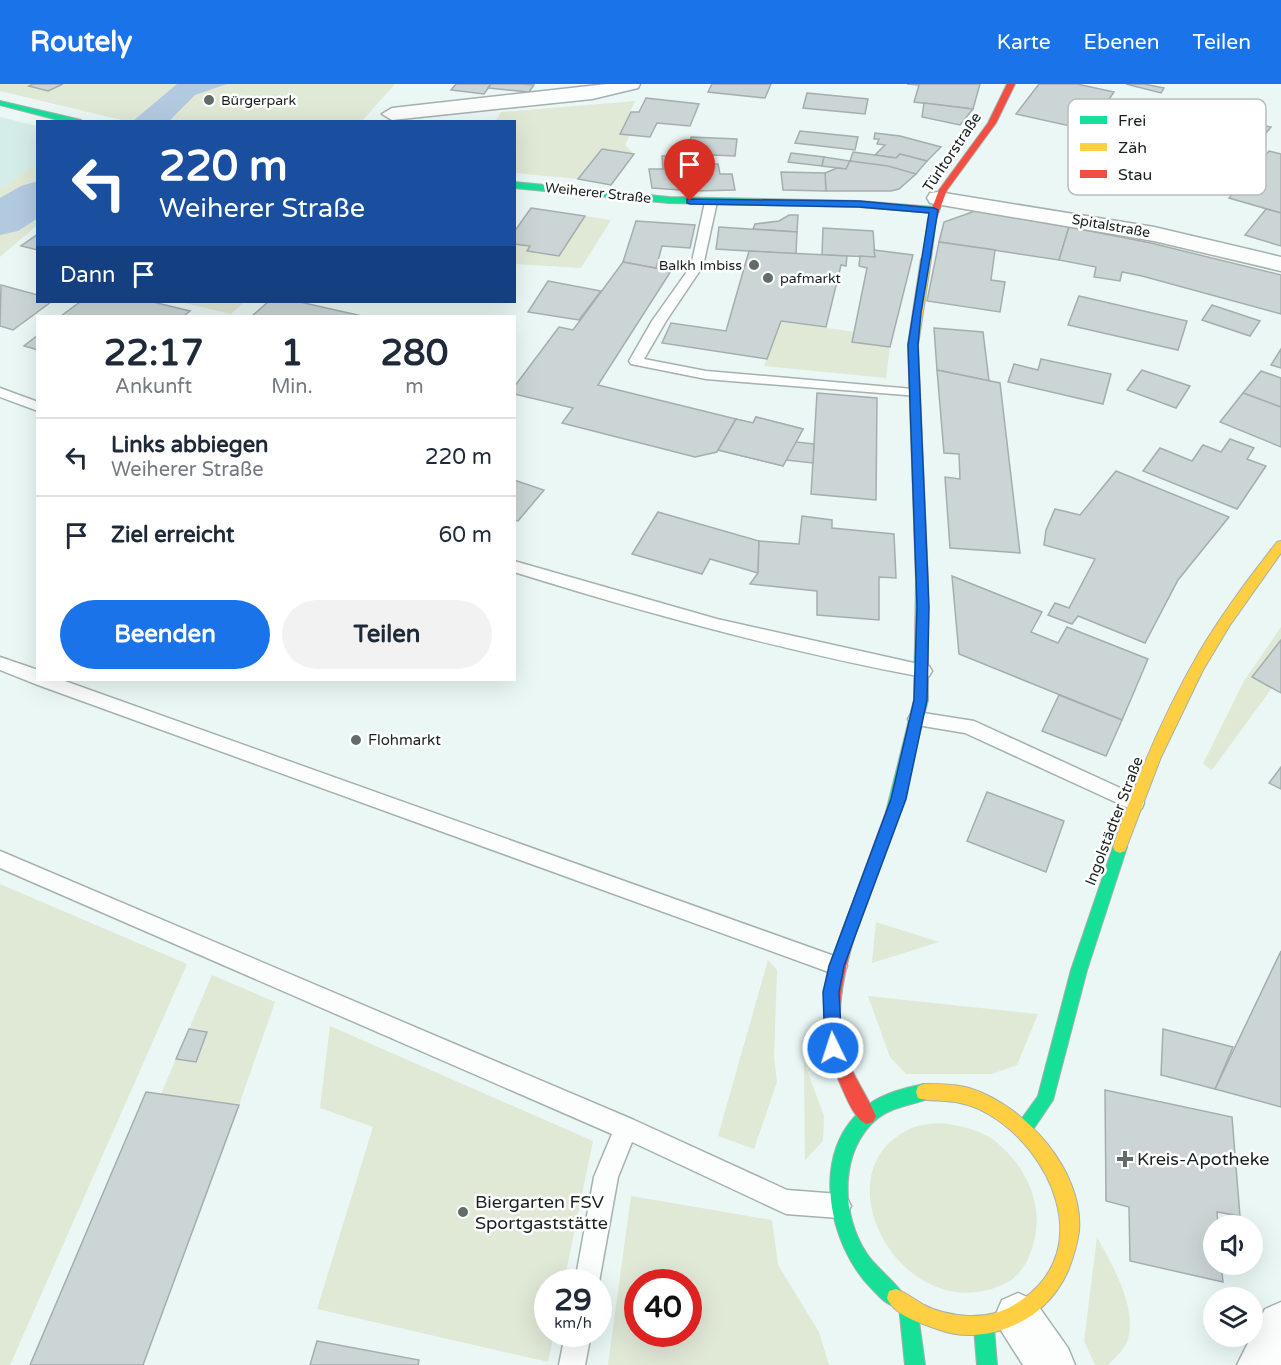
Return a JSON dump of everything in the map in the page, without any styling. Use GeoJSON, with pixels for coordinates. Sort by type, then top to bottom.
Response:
{"type":"FeatureCollection","features":[{"type":"Feature","properties":{"kind":"street"},"geometry":{"type":"LineString","coordinates":[[388,118],[592,93],[631,84]]}},
{"type":"Feature","properties":{"kind":"street","name":"Türltorstraße"},"geometry":{"type":"LineString","coordinates":[[867,1116],[840,1074],[833,1048],[831,992],[837,966],[898,799],[917,719],[923,671],[923,607],[913,393],[916,313],[936,204],[999,112],[1011,84]]}},
{"type":"Feature","properties":{"kind":"street"},"geometry":{"type":"LineString","coordinates":[[388,118],[411,92]]}},
{"type":"Feature","properties":{"kind":"street"},"geometry":{"type":"LineString","coordinates":[[0,103],[70,120]]}},
{"type":"Feature","properties":{"kind":"street","name":"Weiherer Straße"},"geometry":{"type":"LineString","coordinates":[[516,185],[711,202],[936,204]]}},
{"type":"Feature","properties":{"kind":"street","name":"Spitalstraße"},"geometry":{"type":"LineString","coordinates":[[936,204],[1154,234],[1281,264]]}},
{"type":"Feature","properties":{"kind":"street","name":"Ingolstädter Straße"},"geometry":{"type":"LineString","coordinates":[[1024,1128],[1046,1100],[1079,970],[1109,874],[1136,803],[1196,669],[1242,597],[1281,545]]}},
{"type":"Feature","properties":{"kind":"street"},"geometry":{"type":"LineString","coordinates":[[924,1092],[950,1092],[976,1098],[1001,1111],[1024,1128],[1049,1158],[1061,1184],[1070,1229],[1064,1264],[1046,1294],[1001,1322],[937,1320],[908,1307],[882,1288],[861,1263],[847,1235],[839,1206],[841,1162],[855,1129],[867,1116],[899,1098],[924,1092]]}},
{"type":"Feature","properties":{"kind":"street"},"geometry":{"type":"LineString","coordinates":[[908,1307],[915,1365]]}},
{"type":"Feature","properties":{"kind":"street"},"geometry":{"type":"LineString","coordinates":[[987,1365],[1001,1322]]}},
{"type":"Feature","properties":{"kind":"street"},"geometry":{"type":"LineString","coordinates":[[1001,1322],[1051,1365]]}},
{"type":"Feature","properties":{"kind":"street"},"geometry":{"type":"LineString","coordinates":[[1261,1365],[1281,1325]]}},
{"type":"Feature","properties":{"kind":"lane"},"geometry":{"type":"LineString","coordinates":[[711,202],[697,266],[659,321],[636,361],[706,375],[913,393]]}},
{"type":"Feature","properties":{"kind":"lane"},"geometry":{"type":"LineString","coordinates":[[0,392],[36,405]]}},
{"type":"Feature","properties":{"kind":"lane"},"geometry":{"type":"LineString","coordinates":[[516,568],[725,628],[824,652],[923,671]]}},
{"type":"Feature","properties":{"kind":"lane"},"geometry":{"type":"LineString","coordinates":[[0,663],[36,676]]}},
{"type":"Feature","properties":{"kind":"lane"},"geometry":{"type":"LineString","coordinates":[[47,681],[837,966]]}},
{"type":"Feature","properties":{"kind":"lane"},"geometry":{"type":"LineString","coordinates":[[917,719],[968,726],[1136,803]]}},
{"type":"Feature","properties":{"kind":"lane"},"geometry":{"type":"LineString","coordinates":[[0,859],[626,1128],[786,1202],[839,1206]]}},
{"type":"Feature","properties":{"kind":"lane"},"geometry":{"type":"LineString","coordinates":[[589,1269],[606,1177],[626,1128]]}},
{"type":"Feature","properties":{"kind":"lane"},"geometry":{"type":"LineString","coordinates":[[572,1365],[575,1347]]}},
{"type":"Feature","properties":{"kind":"shaded area","name":"Bürgerpark"},"geometry":{"type":"Polygon","coordinates":[[[0,84],[395,84],[363,120],[122,120],[0,91],[0,84]]]}},
{"type":"Feature","properties":{"kind":"shaded area"},"geometry":{"type":"Polygon","coordinates":[[[635,101],[620,134],[630,135],[625,145],[634,154],[602,149],[578,179],[516,173],[516,120],[496,120],[501,112],[635,101]]]}},
{"type":"Feature","properties":{"kind":"shaded area"},"geometry":{"type":"Polygon","coordinates":[[[0,117],[36,126],[36,165],[0,189],[0,117]]]}},
{"type":"Feature","properties":{"kind":"shaded area"},"geometry":{"type":"Polygon","coordinates":[[[36,165],[36,226],[0,257],[0,189],[36,165]]]}},
{"type":"Feature","properties":{"kind":"shaded area"},"geometry":{"type":"Polygon","coordinates":[[[585,216],[611,220],[581,268],[516,264],[516,244],[530,246],[528,251],[559,256],[585,216]]]}},
{"type":"Feature","properties":{"kind":"shaded area"},"geometry":{"type":"Polygon","coordinates":[[[184,303],[243,303],[231,314],[184,303]]]}},
{"type":"Feature","properties":{"kind":"shaded area"},"geometry":{"type":"Polygon","coordinates":[[[781,321],[854,332],[852,342],[890,347],[886,378],[764,366],[781,321]]]}},
{"type":"Feature","properties":{"kind":"shaded area"},"geometry":{"type":"Polygon","coordinates":[[[1281,627],[1281,640],[1252,677],[1272,688],[1212,770],[1203,764],[1244,681],[1281,627]]]}},
{"type":"Feature","properties":{"kind":"shaded area"},"geometry":{"type":"Polygon","coordinates":[[[0,884],[187,964],[10,1365],[0,1365],[0,884]]]}},
{"type":"Feature","properties":{"kind":"shaded area"},"geometry":{"type":"Polygon","coordinates":[[[876,922],[939,942],[872,963],[876,922]]]}},
{"type":"Feature","properties":{"kind":"shaded area"},"geometry":{"type":"Polygon","coordinates":[[[768,960],[777,970],[774,1058],[777,1082],[754,1149],[718,1136],[768,960]]]}},
{"type":"Feature","properties":{"kind":"shaded area"},"geometry":{"type":"Polygon","coordinates":[[[212,975],[275,1002],[239,1105],[161,1094],[176,1059],[196,1061],[207,1032],[189,1029],[212,975]]]}},
{"type":"Feature","properties":{"kind":"shaded area"},"geometry":{"type":"Polygon","coordinates":[[[868,996],[1038,1014],[1017,1065],[992,1074],[906,1074],[890,1057],[868,996]]]}},
{"type":"Feature","properties":{"kind":"shaded area","name":"Biergarten FSV Sportgaststätte"},"geometry":{"type":"Polygon","coordinates":[[[330,1026],[593,1141],[567,1269],[534,1269],[534,1347],[551,1347],[548,1362],[317,1309],[373,1127],[320,1108],[330,1026]]]}},
{"type":"Feature","properties":{"kind":"shaded area"},"geometry":{"type":"Polygon","coordinates":[[[804,1062],[824,1116],[823,1141],[805,1160],[804,1062]]]}},
{"type":"Feature","properties":{"kind":"shaded area"},"geometry":{"type":"Polygon","coordinates":[[[939,1123],[968,1128],[989,1137],[1007,1152],[1026,1178],[1036,1207],[1035,1238],[1029,1258],[1015,1277],[1008,1282],[971,1293],[936,1287],[907,1268],[885,1241],[872,1210],[871,1178],[884,1149],[912,1128],[939,1123]]]}},
{"type":"Feature","properties":{"kind":"shaded area"},"geometry":{"type":"Polygon","coordinates":[[[631,1196],[772,1220],[778,1265],[819,1332],[829,1365],[608,1365],[631,1196]]]}},
{"type":"Feature","properties":{"kind":"shaded area"},"geometry":{"type":"Polygon","coordinates":[[[1097,1237],[1122,1286],[1129,1313],[1130,1326],[1127,1343],[1108,1365],[1095,1365],[1084,1341],[1097,1237]]]}},
{"type":"Feature","properties":{"kind":"water"},"geometry":{"type":"Polygon","coordinates":[[[177,84],[227,84],[195,95],[170,120],[134,120],[177,84]]]}},
{"type":"Feature","properties":{"kind":"building"},"geometry":{"type":"Polygon","coordinates":[[[63,84],[48,91],[29,86],[63,84]]]}},
{"type":"Feature","properties":{"kind":"building"},"geometry":{"type":"Polygon","coordinates":[[[456,84],[491,84],[484,94],[451,90],[456,84]]]}},
{"type":"Feature","properties":{"kind":"building"},"geometry":{"type":"Polygon","coordinates":[[[491,84],[534,85],[529,92],[488,88],[491,84]]]}},
{"type":"Feature","properties":{"kind":"building"},"geometry":{"type":"Polygon","coordinates":[[[712,84],[771,84],[765,98],[708,92],[712,84]]]}},
{"type":"Feature","properties":{"kind":"building"},"geometry":{"type":"Polygon","coordinates":[[[907,84],[980,84],[973,109],[914,102],[919,85],[907,84]]]}},
{"type":"Feature","properties":{"kind":"building"},"geometry":{"type":"Polygon","coordinates":[[[1039,84],[1077,84],[1114,92],[1109,99],[1068,99],[1068,126],[1016,114],[1039,84]]]}},
{"type":"Feature","properties":{"kind":"building"},"geometry":{"type":"Polygon","coordinates":[[[1126,84],[1144,84],[1164,88],[1161,93],[1126,84]]]}},
{"type":"Feature","properties":{"kind":"building"},"geometry":{"type":"Polygon","coordinates":[[[807,93],[868,99],[865,114],[803,108],[807,93]]]}},
{"type":"Feature","properties":{"kind":"building"},"geometry":{"type":"Polygon","coordinates":[[[646,98],[699,104],[690,126],[657,123],[650,137],[620,134],[631,112],[639,112],[646,98]]]}},
{"type":"Feature","properties":{"kind":"building"},"geometry":{"type":"Polygon","coordinates":[[[924,103],[973,109],[960,125],[922,117],[924,103]]]}},
{"type":"Feature","properties":{"kind":"building"},"geometry":{"type":"Polygon","coordinates":[[[800,131],[858,137],[855,150],[795,143],[800,131]]]}},
{"type":"Feature","properties":{"kind":"building"},"geometry":{"type":"Polygon","coordinates":[[[875,133],[900,136],[941,147],[927,161],[900,154],[896,158],[875,155],[885,145],[877,144],[879,139],[874,139],[875,133]]]}},
{"type":"Feature","properties":{"kind":"building"},"geometry":{"type":"Polygon","coordinates":[[[691,137],[737,139],[735,156],[688,154],[691,137]]]}},
{"type":"Feature","properties":{"kind":"building"},"geometry":{"type":"Polygon","coordinates":[[[602,149],[634,154],[611,185],[578,179],[602,149]]]}},
{"type":"Feature","properties":{"kind":"building"},"geometry":{"type":"Polygon","coordinates":[[[1269,151],[1281,154],[1281,213],[1229,198],[1232,195],[1266,195],[1266,155],[1269,151]]]}},
{"type":"Feature","properties":{"kind":"building"},"geometry":{"type":"Polygon","coordinates":[[[853,152],[896,158],[900,154],[927,161],[916,174],[850,161],[853,152]]]}},
{"type":"Feature","properties":{"kind":"building"},"geometry":{"type":"Polygon","coordinates":[[[791,153],[824,157],[822,166],[788,162],[791,153]]]}},
{"type":"Feature","properties":{"kind":"building"},"geometry":{"type":"Polygon","coordinates":[[[662,156],[690,156],[695,191],[652,188],[649,169],[663,169],[662,156]]]}},
{"type":"Feature","properties":{"kind":"building"},"geometry":{"type":"Polygon","coordinates":[[[690,156],[705,156],[707,164],[718,164],[720,174],[732,174],[735,190],[695,191],[690,156]]]}},
{"type":"Feature","properties":{"kind":"building"},"geometry":{"type":"Polygon","coordinates":[[[824,157],[850,161],[846,169],[822,166],[824,157]]]}},
{"type":"Feature","properties":{"kind":"building"},"geometry":{"type":"Polygon","coordinates":[[[850,161],[888,166],[916,174],[899,189],[891,191],[826,191],[825,173],[837,168],[846,169],[850,161]]]}},
{"type":"Feature","properties":{"kind":"building"},"geometry":{"type":"Polygon","coordinates":[[[781,172],[825,173],[826,191],[783,190],[781,172]]]}},
{"type":"Feature","properties":{"kind":"building"},"geometry":{"type":"Polygon","coordinates":[[[531,208],[585,216],[559,256],[527,251],[530,246],[516,244],[516,229],[531,208]]]}},
{"type":"Feature","properties":{"kind":"building"},"geometry":{"type":"Polygon","coordinates":[[[1266,209],[1281,213],[1281,246],[1245,235],[1266,209]]]}},
{"type":"Feature","properties":{"kind":"building"},"geometry":{"type":"Polygon","coordinates":[[[975,211],[1069,227],[1059,260],[939,242],[944,222],[975,211]]]}},
{"type":"Feature","properties":{"kind":"building"},"geometry":{"type":"Polygon","coordinates":[[[789,215],[798,215],[797,232],[753,229],[755,224],[779,221],[789,215]]]}},
{"type":"Feature","properties":{"kind":"building"},"geometry":{"type":"Polygon","coordinates":[[[636,221],[695,225],[690,248],[662,246],[656,268],[623,262],[636,221]]]}},
{"type":"Feature","properties":{"kind":"building"},"geometry":{"type":"Polygon","coordinates":[[[719,227],[797,232],[796,254],[716,249],[719,227]]]}},
{"type":"Feature","properties":{"kind":"building"},"geometry":{"type":"Polygon","coordinates":[[[1069,227],[1151,243],[1281,275],[1281,314],[1122,272],[1120,281],[1094,277],[1096,267],[1059,260],[1069,227]]]}},
{"type":"Feature","properties":{"kind":"building"},"geometry":{"type":"Polygon","coordinates":[[[823,228],[873,231],[875,257],[822,255],[823,228]]]}},
{"type":"Feature","properties":{"kind":"building"},"geometry":{"type":"Polygon","coordinates":[[[36,235],[36,250],[21,246],[36,235]]]}},
{"type":"Feature","properties":{"kind":"building"},"geometry":{"type":"Polygon","coordinates":[[[939,242],[995,250],[991,280],[1005,282],[1000,312],[927,301],[939,242]]]}},
{"type":"Feature","properties":{"kind":"building"},"geometry":{"type":"Polygon","coordinates":[[[874,250],[913,255],[890,347],[852,342],[867,268],[859,266],[860,256],[875,257],[874,250]]]}},
{"type":"Feature","properties":{"kind":"building"},"geometry":{"type":"Polygon","coordinates":[[[749,251],[847,256],[846,266],[841,265],[826,327],[781,321],[767,359],[662,343],[671,323],[726,331],[749,251]]]}},
{"type":"Feature","properties":{"kind":"building"},"geometry":{"type":"Polygon","coordinates":[[[623,262],[671,271],[598,385],[736,419],[717,452],[695,457],[562,423],[573,408],[516,394],[516,384],[559,327],[573,330],[623,262]]]}},
{"type":"Feature","properties":{"kind":"building"},"geometry":{"type":"Polygon","coordinates":[[[548,281],[601,291],[579,320],[528,312],[548,281]]]}},
{"type":"Feature","properties":{"kind":"building"},"geometry":{"type":"Polygon","coordinates":[[[1,285],[36,294],[36,303],[50,303],[13,330],[0,326],[1,285]]]}},
{"type":"Feature","properties":{"kind":"building"},"geometry":{"type":"Polygon","coordinates":[[[1079,296],[1187,321],[1178,350],[1068,325],[1079,296]]]}},
{"type":"Feature","properties":{"kind":"building"},"geometry":{"type":"Polygon","coordinates":[[[79,303],[157,303],[190,311],[185,315],[62,315],[79,303]]]}},
{"type":"Feature","properties":{"kind":"building"},"geometry":{"type":"Polygon","coordinates":[[[267,303],[304,303],[358,315],[253,315],[267,303]]]}},
{"type":"Feature","properties":{"kind":"building"},"geometry":{"type":"Polygon","coordinates":[[[1212,305],[1260,321],[1250,336],[1202,320],[1212,305]]]}},
{"type":"Feature","properties":{"kind":"building"},"geometry":{"type":"Polygon","coordinates":[[[934,328],[983,332],[989,381],[937,370],[934,328]]]}},
{"type":"Feature","properties":{"kind":"building"},"geometry":{"type":"Polygon","coordinates":[[[36,337],[36,349],[24,346],[36,337]]]}},
{"type":"Feature","properties":{"kind":"building"},"geometry":{"type":"Polygon","coordinates":[[[1281,349],[1281,368],[1271,365],[1281,349]]]}},
{"type":"Feature","properties":{"kind":"building"},"geometry":{"type":"Polygon","coordinates":[[[1041,359],[1111,374],[1103,404],[1008,382],[1014,364],[1038,370],[1041,359]]]}},
{"type":"Feature","properties":{"kind":"building"},"geometry":{"type":"Polygon","coordinates":[[[937,370],[1000,383],[1020,553],[950,548],[945,477],[960,479],[959,454],[944,453],[937,370]]]}},
{"type":"Feature","properties":{"kind":"building"},"geometry":{"type":"Polygon","coordinates":[[[1142,370],[1190,386],[1176,408],[1127,390],[1142,370]]]}},
{"type":"Feature","properties":{"kind":"building"},"geometry":{"type":"Polygon","coordinates":[[[1261,371],[1281,378],[1281,407],[1243,393],[1261,371]]]}},
{"type":"Feature","properties":{"kind":"building"},"geometry":{"type":"Polygon","coordinates":[[[817,393],[877,398],[876,500],[811,494],[817,393]]]}},
{"type":"Feature","properties":{"kind":"building"},"geometry":{"type":"Polygon","coordinates":[[[1243,393],[1281,407],[1281,447],[1220,422],[1243,393]]]}},
{"type":"Feature","properties":{"kind":"building"},"geometry":{"type":"Polygon","coordinates":[[[756,417],[803,429],[796,442],[814,444],[813,463],[786,460],[783,466],[718,450],[736,419],[753,423],[756,417]]]}},
{"type":"Feature","properties":{"kind":"building"},"geometry":{"type":"Polygon","coordinates":[[[756,417],[803,429],[783,466],[718,450],[736,419],[753,423],[756,417]]]}},
{"type":"Feature","properties":{"kind":"building"},"geometry":{"type":"Polygon","coordinates":[[[1230,439],[1254,448],[1247,459],[1266,466],[1237,509],[1143,471],[1160,448],[1192,461],[1203,445],[1221,452],[1230,439]]]}},
{"type":"Feature","properties":{"kind":"building"},"geometry":{"type":"Polygon","coordinates":[[[1116,471],[1229,517],[1178,580],[1145,643],[1078,616],[1072,624],[1048,615],[1055,603],[1069,608],[1095,559],[1044,545],[1046,530],[1055,509],[1080,515],[1116,471]]]}},
{"type":"Feature","properties":{"kind":"building"},"geometry":{"type":"Polygon","coordinates":[[[516,481],[544,490],[518,521],[516,520],[516,481]]]}},
{"type":"Feature","properties":{"kind":"building"},"geometry":{"type":"Polygon","coordinates":[[[658,512],[759,541],[758,573],[710,559],[702,574],[632,554],[658,512]]]}},
{"type":"Feature","properties":{"kind":"building"},"geometry":{"type":"Polygon","coordinates":[[[802,516],[832,520],[832,528],[894,534],[896,578],[879,577],[879,620],[817,615],[817,591],[750,584],[758,573],[759,541],[799,544],[802,516]]]}},
{"type":"Feature","properties":{"kind":"building"},"geometry":{"type":"Polygon","coordinates":[[[952,576],[1042,612],[1031,632],[1058,643],[1067,627],[1148,659],[1122,720],[959,654],[952,576]]]}},
{"type":"Feature","properties":{"kind":"building"},"geometry":{"type":"Polygon","coordinates":[[[1281,640],[1281,693],[1252,677],[1281,640]]]}},
{"type":"Feature","properties":{"kind":"building"},"geometry":{"type":"Polygon","coordinates":[[[1059,695],[1122,720],[1106,756],[1042,731],[1059,695]]]}},
{"type":"Feature","properties":{"kind":"building"},"geometry":{"type":"Polygon","coordinates":[[[1281,767],[1281,789],[1269,783],[1281,767]]]}},
{"type":"Feature","properties":{"kind":"building"},"geometry":{"type":"Polygon","coordinates":[[[987,792],[1064,821],[1046,872],[967,841],[987,792]]]}},
{"type":"Feature","properties":{"kind":"building"},"geometry":{"type":"Polygon","coordinates":[[[1281,951],[1281,1107],[1215,1089],[1281,951]]]}},
{"type":"Feature","properties":{"kind":"building"},"geometry":{"type":"Polygon","coordinates":[[[189,1029],[207,1032],[196,1062],[176,1059],[189,1029]]]}},
{"type":"Feature","properties":{"kind":"building"},"geometry":{"type":"Polygon","coordinates":[[[1163,1029],[1233,1047],[1215,1089],[1161,1075],[1163,1029]]]}},
{"type":"Feature","properties":{"kind":"building"},"geometry":{"type":"Polygon","coordinates":[[[1105,1090],[1232,1117],[1240,1215],[1217,1212],[1217,1215],[1203,1215],[1203,1275],[1222,1275],[1223,1282],[1130,1261],[1129,1207],[1106,1201],[1105,1090]]]}},
{"type":"Feature","properties":{"kind":"building"},"geometry":{"type":"Polygon","coordinates":[[[146,1092],[239,1105],[143,1365],[30,1365],[146,1092]]]}},
{"type":"Feature","properties":{"kind":"building"},"geometry":{"type":"Polygon","coordinates":[[[317,1341],[419,1360],[418,1365],[310,1365],[317,1341]]]}},
{"type":"Feature","properties":{"kind":"waterway"},"geometry":{"type":"LineString","coordinates":[[0,220],[36,197]]}},
{"type":"Feature","properties":{"kind":"traffic: fast"},"geometry":{"type":"LineString","coordinates":[[0,103],[70,120]]}},
{"type":"Feature","properties":{"kind":"traffic: fast"},"geometry":{"type":"LineString","coordinates":[[516,185],[669,200],[859,204],[934,210]]}},
{"type":"Feature","properties":{"kind":"traffic: fast"},"geometry":{"type":"LineString","coordinates":[[893,812],[921,700],[922,581]]}},
{"type":"Feature","properties":{"kind":"traffic: fast"},"geometry":{"type":"LineString","coordinates":[[1024,1128],[1045,1100],[1079,970],[1120,847]]}},
{"type":"Feature","properties":{"kind":"traffic: fast"},"geometry":{"type":"LineString","coordinates":[[896,1298],[871,1275],[852,1246],[842,1211],[839,1193],[840,1174],[843,1156],[850,1139],[873,1111],[885,1104],[924,1092]]}},
{"type":"Feature","properties":{"kind":"traffic: fast"},"geometry":{"type":"LineString","coordinates":[[908,1307],[915,1365]]}},
{"type":"Feature","properties":{"kind":"traffic: fast"},"geometry":{"type":"LineString","coordinates":[[984,1328],[987,1365]]}},
{"type":"Feature","properties":{"kind":"traffic: slow"},"geometry":{"type":"LineString","coordinates":[[922,581],[913,345],[926,259]]}},
{"type":"Feature","properties":{"kind":"traffic: slow"},"geometry":{"type":"LineString","coordinates":[[1120,847],[1154,757],[1196,670],[1225,622],[1281,545]]}},
{"type":"Feature","properties":{"kind":"traffic: slow"},"geometry":{"type":"LineString","coordinates":[[896,1298],[920,1313],[945,1322],[970,1326],[995,1323],[1018,1315],[1038,1300],[1054,1280],[1066,1253],[1070,1229],[1068,1205],[1060,1182],[1033,1139],[1015,1122],[995,1108],[968,1096],[956,1093],[924,1092]]}},
{"type":"Feature","properties":{"kind":"traffic: jam"},"geometry":{"type":"LineString","coordinates":[[926,259],[932,219],[943,190],[992,123],[1011,84]]}},
{"type":"Feature","properties":{"kind":"traffic: jam"},"geometry":{"type":"LineString","coordinates":[[867,1116],[851,1089],[840,1063],[834,1039],[832,1015],[834,991],[847,940],[893,812]]}},
{"type":"Feature","properties":{"kind":"place","name":"Bürgerpark"},"geometry":{"type":"Point","coordinates":[209,100]}},
{"type":"Feature","properties":{"kind":"place","name":"Balkh Imbiss"},"geometry":{"type":"Point","coordinates":[754,265]}},
{"type":"Feature","properties":{"kind":"place","name":"pafmarkt"},"geometry":{"type":"Point","coordinates":[768,278]}},
{"type":"Feature","properties":{"kind":"place","name":"Flohmarkt"},"geometry":{"type":"Point","coordinates":[356,740]}},
{"type":"Feature","properties":{"kind":"place","name":"Kreis-Apotheke"},"geometry":{"type":"Point","coordinates":[1125,1159]}},
{"type":"Feature","properties":{"kind":"place","name":"Biergarten FSV Sportgaststätte"},"geometry":{"type":"Point","coordinates":[463,1212]}},
{"type":"Feature","properties":{"kind":"route"},"geometry":{"type":"LineString","coordinates":[[690,201],[859,204],[934,210],[916,313],[913,345],[913,393],[923,607],[921,700],[898,799],[837,966],[831,992],[833,1048]]}}]}
